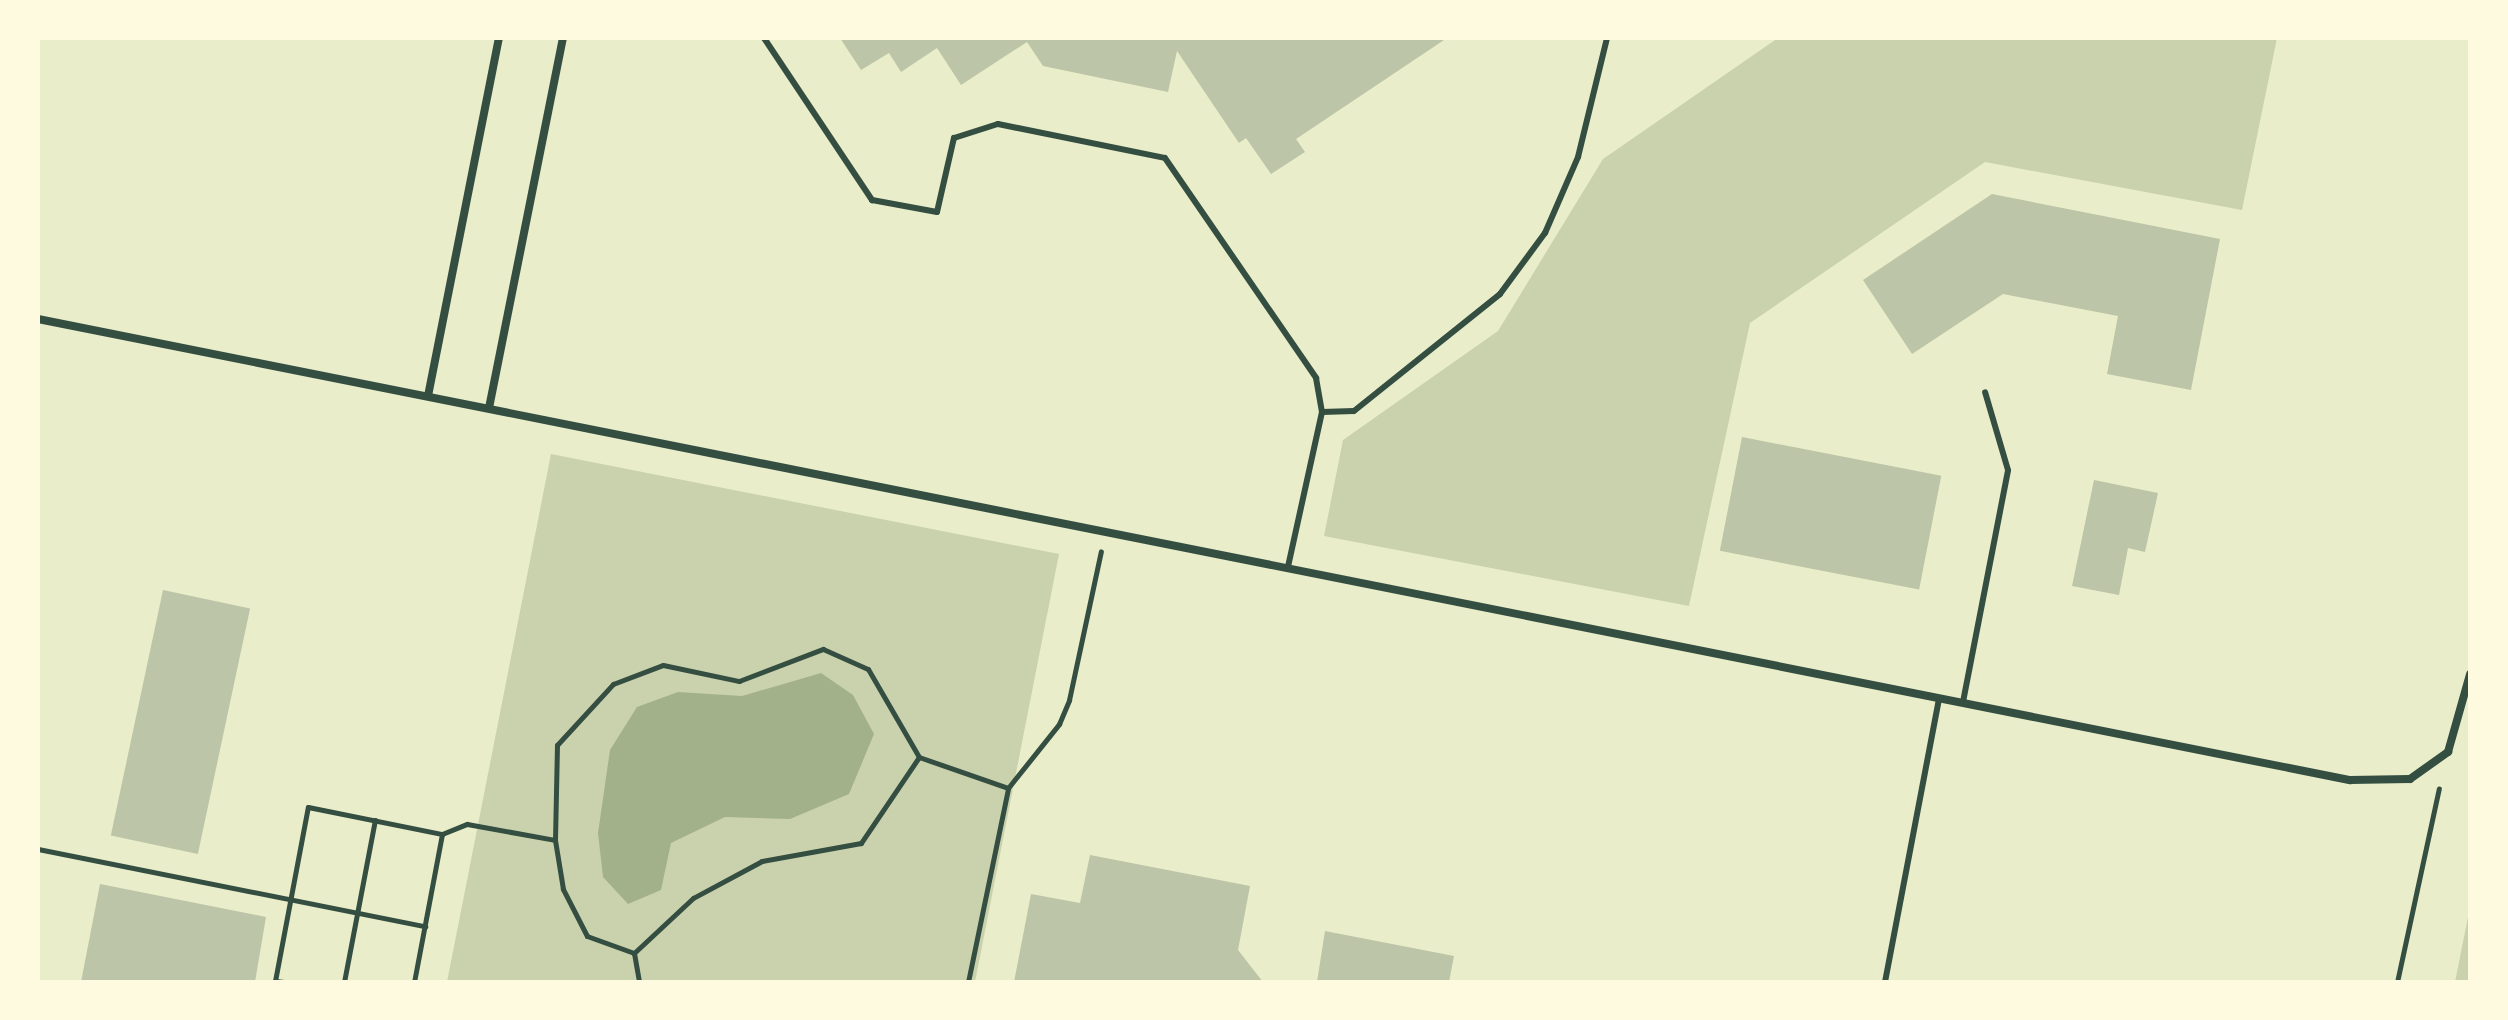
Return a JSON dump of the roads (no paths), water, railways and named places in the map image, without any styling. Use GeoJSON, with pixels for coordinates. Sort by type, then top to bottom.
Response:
{"type":"FeatureCollection","features":[{"type":"Feature","properties":{"kind":"street"},"geometry":{"type":"LineString","coordinates":[[428,396],[499,38]]}},
{"type":"Feature","properties":{"kind":"street"},"geometry":{"type":"LineString","coordinates":[[489,408],[563,38]]}},
{"type":"Feature","properties":{"kind":"street"},"geometry":{"type":"LineString","coordinates":[[38,319],[2350,780],[2410,779],[2448,752],[2470,674]]}},
{"type":"Feature","properties":{"kind":"lane"},"geometry":{"type":"LineString","coordinates":[[764,38],[872,200],[937,212],[954,138],[998,124],[1165,158],[1316,378],[1322,412],[1288,567]]}},
{"type":"Feature","properties":{"kind":"lane"},"geometry":{"type":"LineString","coordinates":[[1322,412],[1354,411],[1500,294],[1545,233],[1578,157],[1607,38]]}},
{"type":"Feature","properties":{"kind":"lane"},"geometry":{"type":"LineString","coordinates":[[1963,702],[2008,470],[1985,392]]}},
{"type":"Feature","properties":{"kind":"lane"},"geometry":{"type":"LineString","coordinates":[[1885,982],[1939,698]]}}]}
